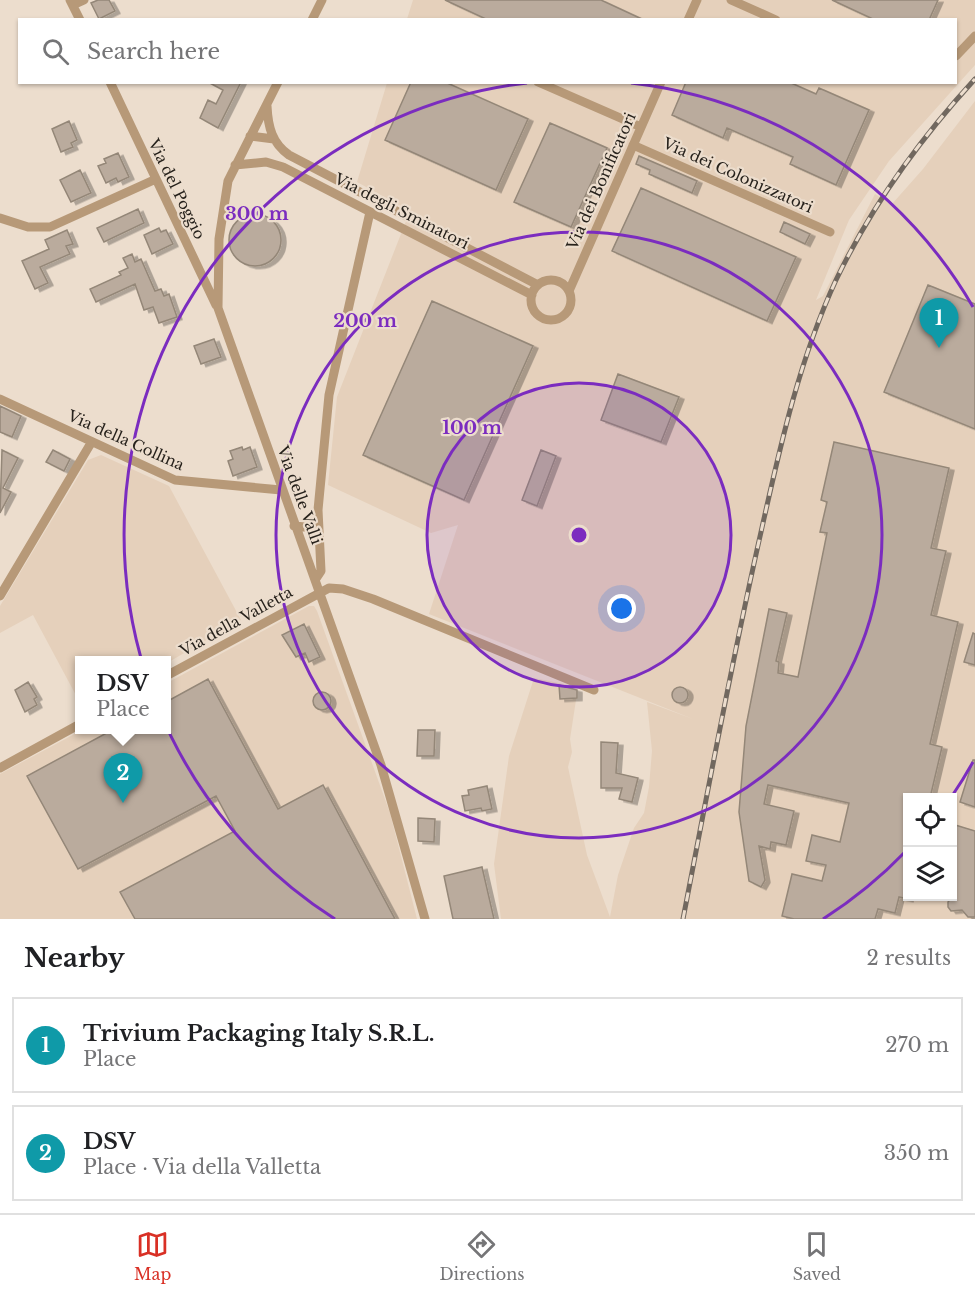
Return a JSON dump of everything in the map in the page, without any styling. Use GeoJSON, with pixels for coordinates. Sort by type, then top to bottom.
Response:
{"type":"FeatureCollection","features":[{"type":"Feature","properties":{"kind":"street"},"geometry":{"type":"LineString","coordinates":[[79,18],[71,3],[84,0]]}},
{"type":"Feature","properties":{"kind":"street"},"geometry":{"type":"LineString","coordinates":[[313,18],[322,0]]}},
{"type":"Feature","properties":{"kind":"street"},"geometry":{"type":"LineString","coordinates":[[689,18],[697,0]]}},
{"type":"Feature","properties":{"kind":"street"},"geometry":{"type":"LineString","coordinates":[[730,0],[771,18]]}},
{"type":"Feature","properties":{"kind":"street"},"geometry":{"type":"LineString","coordinates":[[957,55],[975,36]]}},
{"type":"Feature","properties":{"kind":"street","name":"Via del Poggio"},"geometry":{"type":"LineString","coordinates":[[111,84],[218,308]]}},
{"type":"Feature","properties":{"kind":"street","name":"Via delle Valli"},"geometry":{"type":"LineString","coordinates":[[277,84],[235,165],[227,188],[220,229],[218,308],[393,801],[424,919]]}},
{"type":"Feature","properties":{"kind":"street"},"geometry":{"type":"LineString","coordinates":[[543,84],[641,127]]}},
{"type":"Feature","properties":{"kind":"street","name":"Via dei Bonificatori"},"geometry":{"type":"LineString","coordinates":[[569,291],[660,84]]}},
{"type":"Feature","properties":{"kind":"street"},"geometry":{"type":"LineString","coordinates":[[255,162],[249,139],[274,139],[268,123],[267,104]]}},
{"type":"Feature","properties":{"kind":"street","name":"Via degli Sminatori"},"geometry":{"type":"LineString","coordinates":[[235,165],[255,162],[283,167],[532,295],[534,309],[538,314],[550,319],[563,315],[568,310],[571,297],[569,291],[555,280],[538,285],[292,157],[274,139]]}},
{"type":"Feature","properties":{"kind":"street","name":"Via dei Colonizzatori"},"geometry":{"type":"LineString","coordinates":[[633,145],[830,232]]}},
{"type":"Feature","properties":{"kind":"street"},"geometry":{"type":"LineString","coordinates":[[0,218],[28,227],[52,226],[156,179]]}},
{"type":"Feature","properties":{"kind":"street"},"geometry":{"type":"LineString","coordinates":[[315,580],[321,571],[318,520],[329,395],[370,212]]}},
{"type":"Feature","properties":{"kind":"street"},"geometry":{"type":"LineString","coordinates":[[532,295],[538,285]]}},
{"type":"Feature","properties":{"kind":"street","name":"Via della Collina"},"geometry":{"type":"LineString","coordinates":[[0,399],[175,480],[281,490]]}},
{"type":"Feature","properties":{"kind":"street"},"geometry":{"type":"LineString","coordinates":[[0,596],[91,443]]}},
{"type":"Feature","properties":{"kind":"street"},"geometry":{"type":"LineString","coordinates":[[294,526],[305,526],[318,520]]}},
{"type":"Feature","properties":{"kind":"street"},"geometry":{"type":"LineString","coordinates":[[320,592],[329,588],[353,592],[594,690]]}},
{"type":"Feature","properties":{"kind":"street","name":"Via della Valletta"},"geometry":{"type":"LineString","coordinates":[[171,673],[320,592]]}},
{"type":"Feature","properties":{"kind":"street"},"geometry":{"type":"LineString","coordinates":[[0,768],[75,727]]}},
{"type":"Feature","properties":{"kind":"shaded area"},"geometry":{"type":"Polygon","coordinates":[[[413,0],[975,0],[975,65],[889,161],[849,220],[816,300],[823,296],[875,194],[892,204],[923,169],[975,101],[975,919],[501,919],[494,864],[509,756],[534,678],[578,687],[570,739],[572,752],[568,767],[587,855],[610,917],[618,875],[634,828],[644,813],[649,787],[652,751],[647,702],[693,719],[429,614],[458,525],[431,533],[328,485],[337,397],[410,211],[357,182],[387,84],[957,84],[957,18],[407,18],[413,0]]]}},
{"type":"Feature","properties":{"kind":"shaded area"},"geometry":{"type":"Polygon","coordinates":[[[101,455],[169,486],[241,620],[171,661],[171,656],[75,656],[75,694],[33,615],[0,633],[0,606],[88,460],[101,455]]]}},
{"type":"Feature","properties":{"kind":"shaded area"},"geometry":{"type":"Polygon","coordinates":[[[309,606],[314,606],[390,813],[417,919],[0,919],[0,774],[75,734],[171,734],[171,681],[309,606]]]}},
{"type":"Feature","properties":{"kind":"building"},"geometry":{"type":"Polygon","coordinates":[[[98,0],[109,0],[115,11],[98,18],[91,3],[98,0]]]}},
{"type":"Feature","properties":{"kind":"building"},"geometry":{"type":"Polygon","coordinates":[[[445,0],[601,0],[640,18],[484,18],[445,0]]]}},
{"type":"Feature","properties":{"kind":"building"},"geometry":{"type":"Polygon","coordinates":[[[832,0],[938,0],[930,18],[871,18],[832,0]]]}},
{"type":"Feature","properties":{"kind":"building"},"geometry":{"type":"Polygon","coordinates":[[[212,84],[240,84],[218,128],[200,118],[208,100],[216,104],[223,90],[212,84]]]}},
{"type":"Feature","properties":{"kind":"building"},"geometry":{"type":"Polygon","coordinates":[[[410,84],[449,84],[528,119],[496,190],[385,140],[410,84]]]}},
{"type":"Feature","properties":{"kind":"building"},"geometry":{"type":"Polygon","coordinates":[[[685,84],[794,84],[816,94],[819,88],[869,110],[836,185],[790,164],[793,157],[727,128],[723,138],[672,115],[685,84]]]}},
{"type":"Feature","properties":{"kind":"building"},"geometry":{"type":"Polygon","coordinates":[[[69,121],[77,140],[71,143],[73,147],[61,152],[52,129],[69,121]]]}},
{"type":"Feature","properties":{"kind":"building"},"geometry":{"type":"Polygon","coordinates":[[[550,123],[607,148],[571,227],[514,202],[550,123]]]}},
{"type":"Feature","properties":{"kind":"building"},"geometry":{"type":"Polygon","coordinates":[[[118,153],[129,177],[118,182],[116,178],[106,183],[98,166],[106,163],[104,159],[118,153]]]}},
{"type":"Feature","properties":{"kind":"building"},"geometry":{"type":"Polygon","coordinates":[[[639,156],[697,181],[692,193],[649,174],[650,170],[636,164],[639,156]]]}},
{"type":"Feature","properties":{"kind":"building"},"geometry":{"type":"Polygon","coordinates":[[[80,170],[91,193],[71,202],[60,180],[80,170]]]}},
{"type":"Feature","properties":{"kind":"building"},"geometry":{"type":"Polygon","coordinates":[[[641,188],[796,257],[767,321],[612,251],[641,188]]]}},
{"type":"Feature","properties":{"kind":"building"},"geometry":{"type":"Polygon","coordinates":[[[138,209],[144,223],[104,242],[97,228],[138,209]]]}},
{"type":"Feature","properties":{"kind":"building"},"geometry":{"type":"Polygon","coordinates":[[[250,214],[260,214],[270,218],[277,225],[281,240],[277,255],[270,262],[260,266],[250,266],[240,262],[233,255],[229,245],[229,235],[233,225],[240,218],[250,214]]]}},
{"type":"Feature","properties":{"kind":"building"},"geometry":{"type":"Polygon","coordinates":[[[784,222],[810,234],[805,244],[780,232],[784,222]]]}},
{"type":"Feature","properties":{"kind":"building"},"geometry":{"type":"Polygon","coordinates":[[[159,228],[161,232],[166,230],[173,244],[152,254],[144,235],[159,228]]]}},
{"type":"Feature","properties":{"kind":"building"},"geometry":{"type":"Polygon","coordinates":[[[67,230],[73,244],[66,246],[70,254],[40,267],[48,283],[35,289],[22,261],[49,249],[45,240],[67,230]]]}},
{"type":"Feature","properties":{"kind":"building"},"geometry":{"type":"Polygon","coordinates":[[[132,254],[135,262],[141,259],[155,291],[161,289],[164,296],[169,294],[177,317],[159,323],[153,307],[144,310],[135,284],[96,302],[90,289],[121,275],[119,272],[128,268],[123,258],[132,254]]]}},
{"type":"Feature","properties":{"kind":"building"},"geometry":{"type":"Polygon","coordinates":[[[928,285],[975,304],[975,429],[884,392],[928,285]]]}},
{"type":"Feature","properties":{"kind":"building"},"geometry":{"type":"Polygon","coordinates":[[[432,301],[533,346],[464,500],[363,455],[432,301]]]}},
{"type":"Feature","properties":{"kind":"building"},"geometry":{"type":"Polygon","coordinates":[[[214,339],[221,357],[201,364],[194,346],[214,339]]]}},
{"type":"Feature","properties":{"kind":"building"},"geometry":{"type":"Polygon","coordinates":[[[618,374],[679,397],[661,442],[601,420],[618,374]]]}},
{"type":"Feature","properties":{"kind":"building"},"geometry":{"type":"Polygon","coordinates":[[[0,406],[21,416],[12,437],[0,432],[0,406]]]}},
{"type":"Feature","properties":{"kind":"building"},"geometry":{"type":"Polygon","coordinates":[[[834,442],[949,468],[931,548],[946,551],[931,615],[958,622],[930,744],[942,747],[931,793],[903,793],[903,898],[899,897],[895,913],[878,909],[875,919],[794,919],[782,916],[792,874],[822,881],[826,865],[806,861],[812,835],[840,842],[849,803],[768,785],[764,804],[794,811],[786,845],[771,842],[770,849],[759,846],[765,880],[761,887],[749,881],[739,812],[746,726],[769,609],[787,613],[776,661],[779,662],[778,673],[798,677],[827,533],[820,532],[827,502],[821,500],[834,442]]]}},
{"type":"Feature","properties":{"kind":"building"},"geometry":{"type":"Polygon","coordinates":[[[242,447],[243,450],[250,447],[257,467],[233,476],[228,461],[233,459],[230,451],[242,447]]]}},
{"type":"Feature","properties":{"kind":"building"},"geometry":{"type":"Polygon","coordinates":[[[2,450],[18,458],[3,488],[11,492],[0,513],[2,450]]]}},
{"type":"Feature","properties":{"kind":"building"},"geometry":{"type":"Polygon","coordinates":[[[53,450],[70,459],[64,471],[46,462],[53,450]]]}},
{"type":"Feature","properties":{"kind":"building"},"geometry":{"type":"Polygon","coordinates":[[[541,450],[556,456],[537,506],[522,500],[541,450]]]}},
{"type":"Feature","properties":{"kind":"building"},"geometry":{"type":"Polygon","coordinates":[[[304,624],[320,657],[309,662],[305,653],[296,657],[282,635],[304,624]]]}},
{"type":"Feature","properties":{"kind":"building"},"geometry":{"type":"Polygon","coordinates":[[[973,633],[975,634],[975,665],[964,662],[973,633]]]}},
{"type":"Feature","properties":{"kind":"building"},"geometry":{"type":"Polygon","coordinates":[[[208,679],[278,809],[323,785],[395,919],[135,919],[120,892],[235,831],[216,796],[78,869],[27,776],[105,734],[171,734],[171,699],[208,679]]]}},
{"type":"Feature","properties":{"kind":"building"},"geometry":{"type":"Polygon","coordinates":[[[28,682],[37,697],[34,699],[37,705],[25,712],[15,690],[28,682]]]}},
{"type":"Feature","properties":{"kind":"building"},"geometry":{"type":"Polygon","coordinates":[[[559,685],[577,690],[577,698],[560,699],[559,685]]]}},
{"type":"Feature","properties":{"kind":"building"},"geometry":{"type":"Polygon","coordinates":[[[680,687],[686,689],[688,695],[686,701],[680,703],[674,701],[672,695],[674,689],[680,687]]]}},
{"type":"Feature","properties":{"kind":"building"},"geometry":{"type":"Polygon","coordinates":[[[322,692],[328,695],[331,701],[328,707],[322,710],[316,707],[313,701],[316,695],[322,692]]]}},
{"type":"Feature","properties":{"kind":"building"},"geometry":{"type":"Polygon","coordinates":[[[418,730],[435,730],[434,756],[417,756],[418,730]]]}},
{"type":"Feature","properties":{"kind":"building"},"geometry":{"type":"Polygon","coordinates":[[[601,742],[618,743],[616,773],[638,778],[632,802],[619,799],[622,788],[601,788],[601,742]]]}},
{"type":"Feature","properties":{"kind":"building"},"geometry":{"type":"Polygon","coordinates":[[[973,760],[975,760],[975,807],[960,802],[973,760]]]}},
{"type":"Feature","properties":{"kind":"building"},"geometry":{"type":"Polygon","coordinates":[[[487,786],[492,809],[482,811],[481,808],[465,811],[462,796],[469,795],[468,790],[487,786]]]}},
{"type":"Feature","properties":{"kind":"building"},"geometry":{"type":"Polygon","coordinates":[[[418,818],[435,819],[434,842],[418,841],[418,818]]]}},
{"type":"Feature","properties":{"kind":"building"},"geometry":{"type":"Polygon","coordinates":[[[957,826],[975,831],[975,917],[968,917],[962,910],[951,911],[948,902],[957,901],[957,826]]]}},
{"type":"Feature","properties":{"kind":"building"},"geometry":{"type":"Polygon","coordinates":[[[482,867],[494,919],[453,919],[444,876],[482,867]]]}},
{"type":"Feature","properties":{"kind":"railway"},"geometry":{"type":"LineString","coordinates":[[683,919],[761,532],[783,436],[811,341],[836,280],[881,200],[916,150],[975,79]]}},
{"type":"Feature","properties":{"kind":"place","name":"Trivium Packaging Italy S.R.L."},"geometry":{"type":"Point","coordinates":[939,348]}},
{"type":"Feature","properties":{"kind":"place","name":"DSV"},"geometry":{"type":"Point","coordinates":[123,803]}}]}
